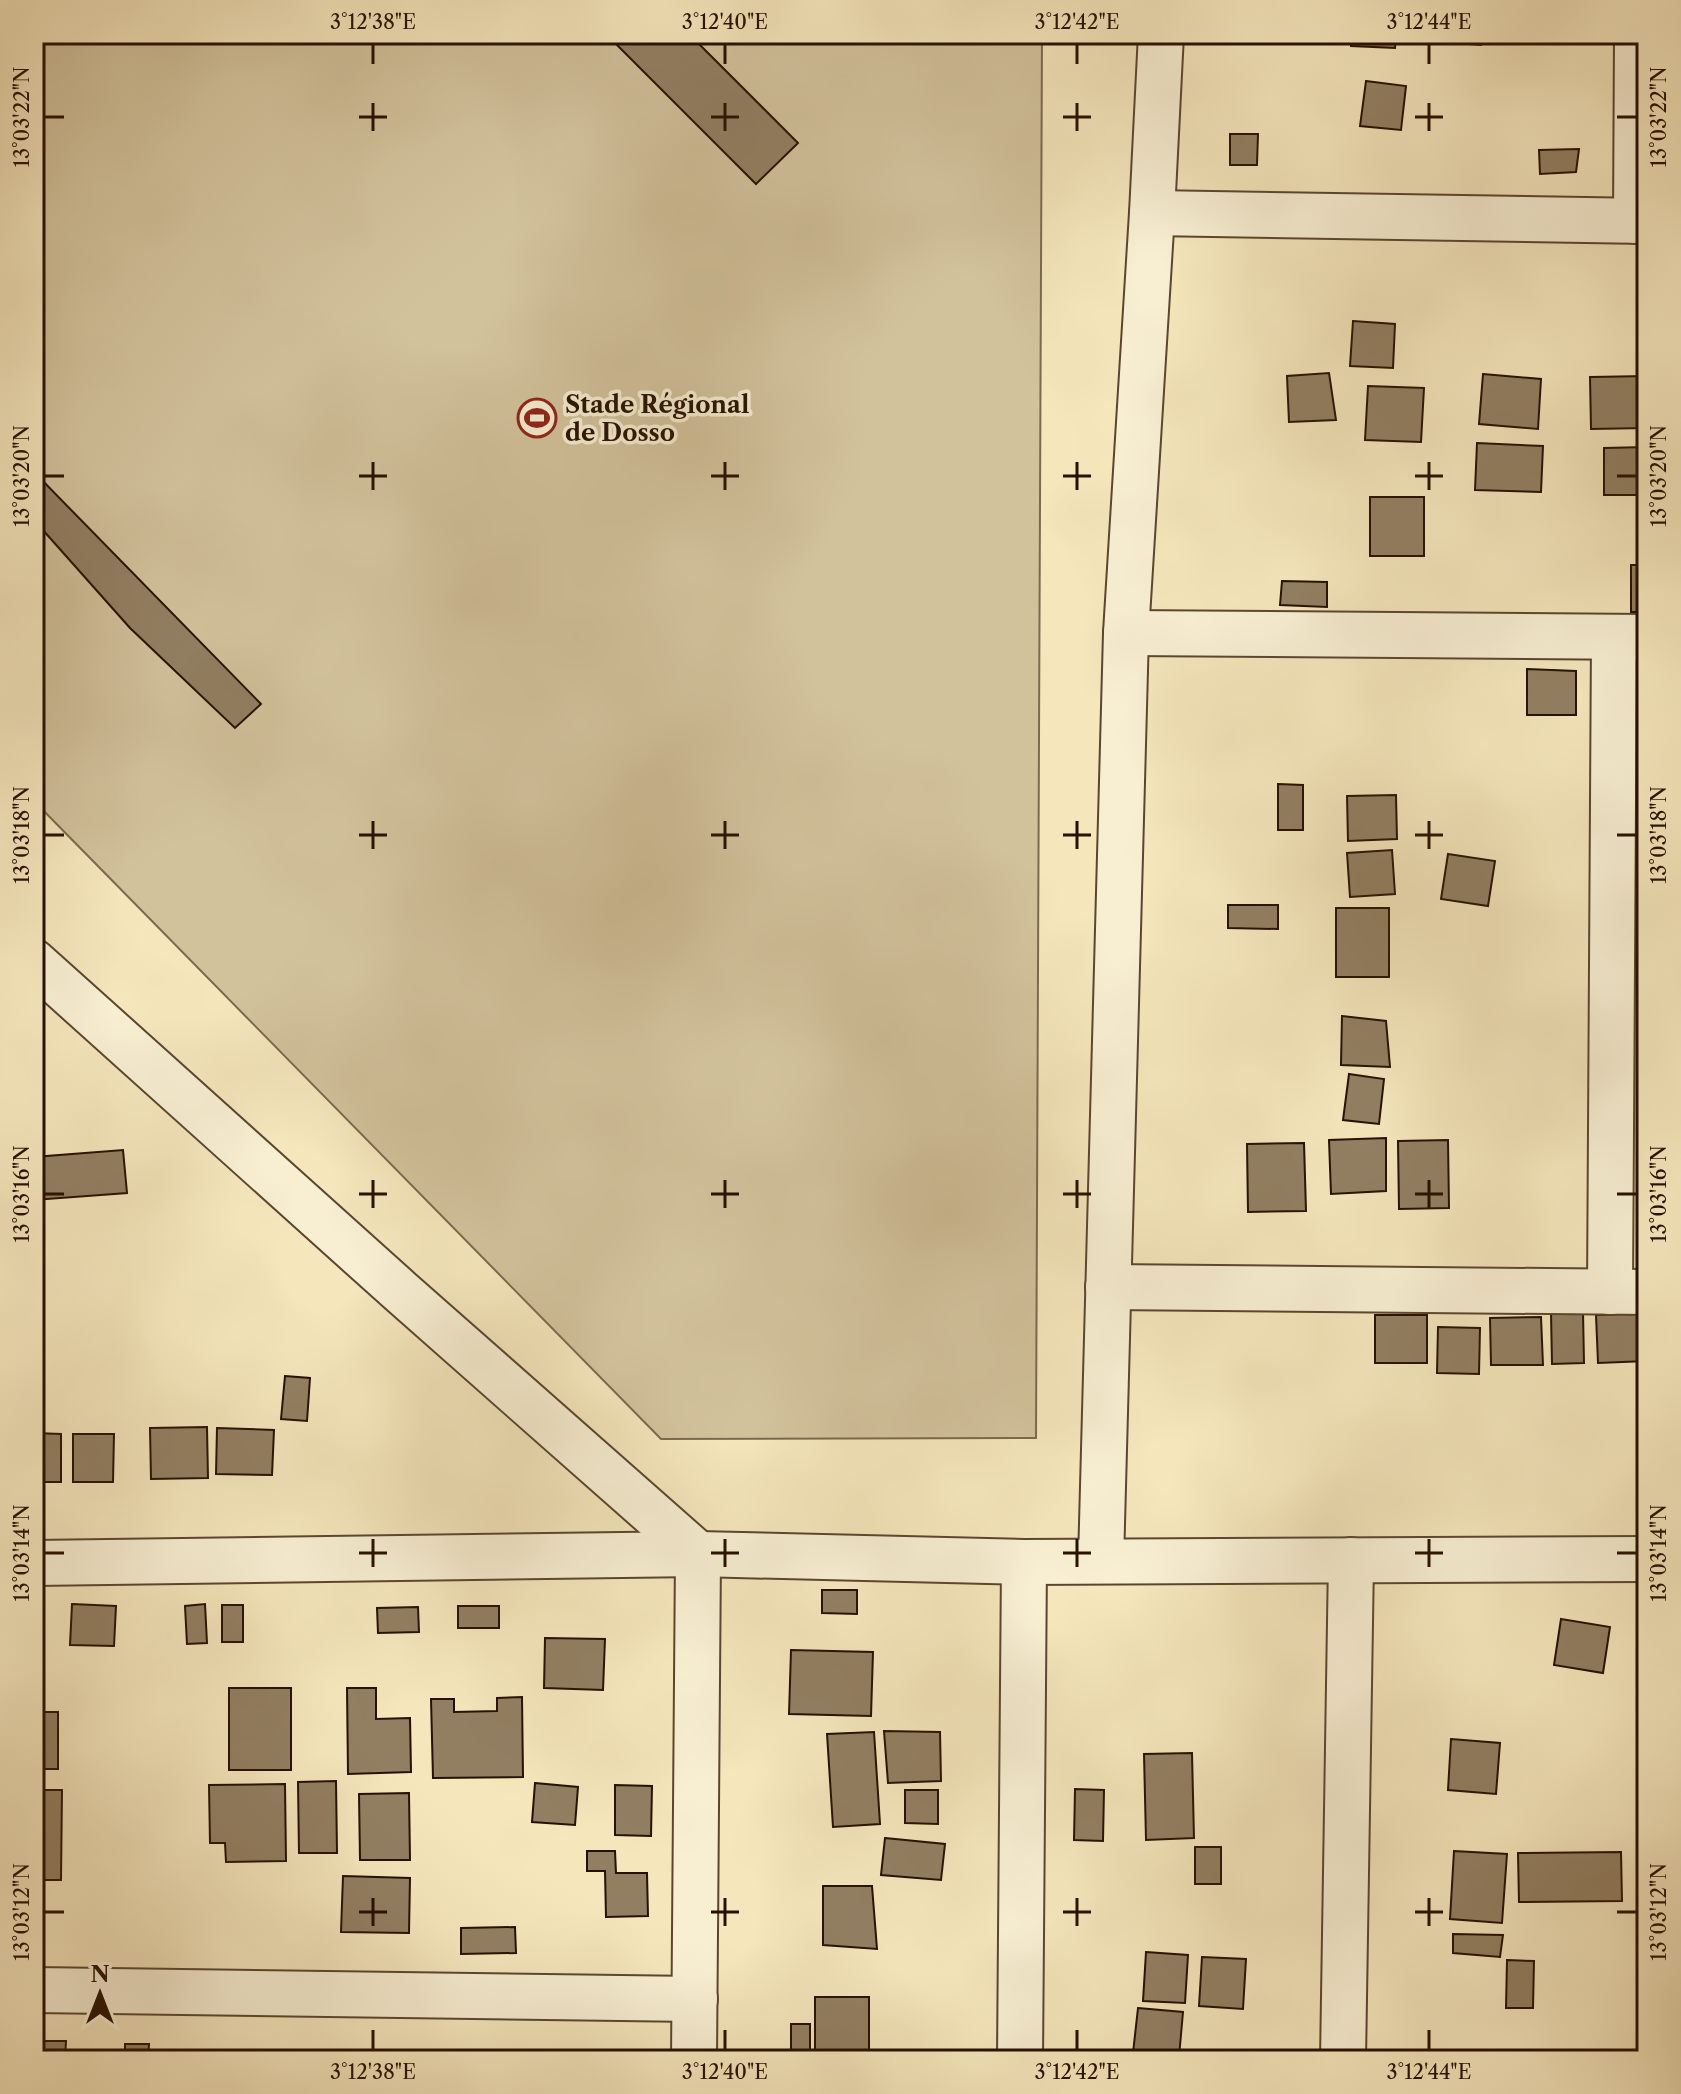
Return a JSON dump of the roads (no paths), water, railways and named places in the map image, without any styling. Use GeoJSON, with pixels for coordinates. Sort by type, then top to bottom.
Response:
{"type":"FeatureCollection","features":[{"type":"Feature","properties":{"kind":"street"},"geometry":{"type":"LineString","coordinates":[[1101,1561],[1126,633],[1161,34]]}},
{"type":"Feature","properties":{"kind":"street"},"geometry":{"type":"LineString","coordinates":[[1152,213],[1641,221],[1637,34]]}},
{"type":"Feature","properties":{"kind":"street"},"geometry":{"type":"LineString","coordinates":[[1108,1287],[1628,1292],[1630,637],[1126,633]]}},
{"type":"Feature","properties":{"kind":"street"},"geometry":{"type":"LineString","coordinates":[[34,962],[388,1281],[698,1554],[694,2060]]}},
{"type":"Feature","properties":{"kind":"street"},"geometry":{"type":"LineString","coordinates":[[34,1563],[698,1554],[1024,1562],[1647,1559]]}},
{"type":"Feature","properties":{"kind":"street"},"geometry":{"type":"LineString","coordinates":[[1343,2060],[1351,1560]]}},
{"type":"Feature","properties":{"kind":"street"},"geometry":{"type":"LineString","coordinates":[[1020,2060],[1024,1562]]}},
{"type":"Feature","properties":{"kind":"street"},"geometry":{"type":"LineString","coordinates":[[34,1990],[695,1999]]}},
{"type":"Feature","properties":{"kind":"place","name":"Stade Régional de Dosso"},"geometry":{"type":"Point","coordinates":[537,418]}}]}
